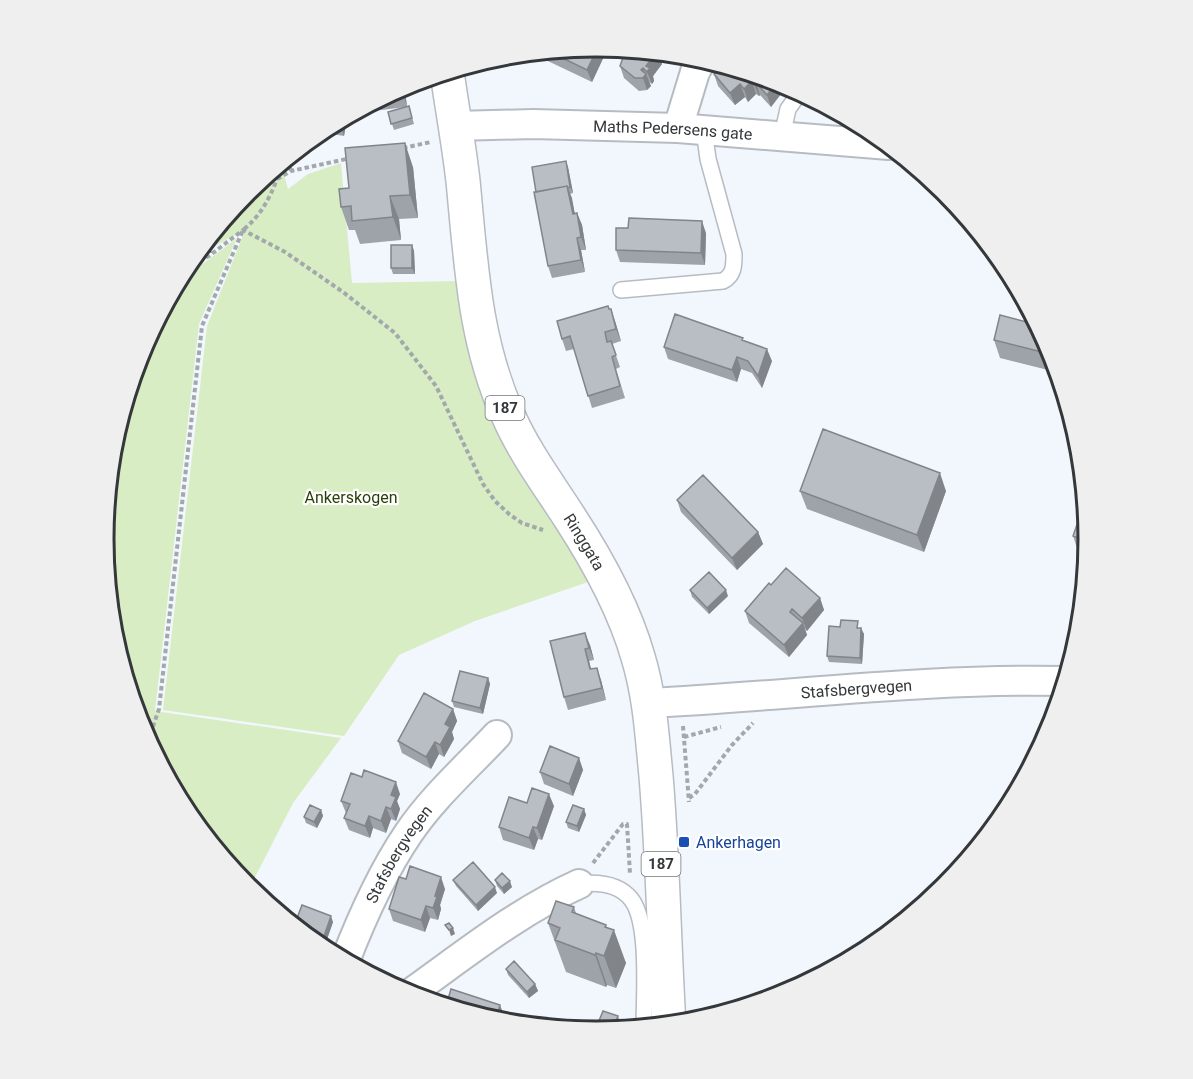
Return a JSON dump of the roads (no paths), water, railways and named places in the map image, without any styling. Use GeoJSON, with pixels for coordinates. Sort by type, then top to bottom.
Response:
{"type":"FeatureCollection","features":[{"type":"Feature","properties":{"kind":"main road","name":"Ringgata"},"geometry":{"type":"LineString","coordinates":[[447,81],[446,133],[463,178],[471,270],[482,342],[493,380],[509,418],[572,521],[626,620],[639,658],[649,703],[660,840],[669,1017]]}},
{"type":"Feature","properties":{"kind":"street"},"geometry":{"type":"LineString","coordinates":[[691,129],[695,72],[697,67]]}},
{"type":"Feature","properties":{"kind":"street","name":"Maths Pedersens gate"},"geometry":{"type":"LineString","coordinates":[[446,133],[533,124],[691,129],[871,143]]}},
{"type":"Feature","properties":{"kind":"street","name":"Stafsbergvegen"},"geometry":{"type":"LineString","coordinates":[[649,703],[865,687],[1058,681]]}},
{"type":"Feature","properties":{"kind":"street","name":"Stafsbergvegen"},"geometry":{"type":"LineString","coordinates":[[348,953],[366,906],[409,832],[497,735]]}},
{"type":"Feature","properties":{"kind":"street"},"geometry":{"type":"LineString","coordinates":[[419,988],[527,912],[551,897],[579,884]]}},
{"type":"Feature","properties":{"kind":"lane"},"geometry":{"type":"LineString","coordinates":[[782,136],[788,109],[794,100]]}},
{"type":"Feature","properties":{"kind":"lane"},"geometry":{"type":"LineString","coordinates":[[621,290],[712,283],[730,278],[733,271],[734,254],[708,159],[691,129]]}},
{"type":"Feature","properties":{"kind":"lane"},"geometry":{"type":"LineString","coordinates":[[579,884],[597,882],[612,886],[630,898],[640,919],[644,958],[644,1019]]}},
{"type":"Feature","properties":{"kind":"place","name":"Ankerhagen"},"geometry":{"type":"Point","coordinates":[684,842]}},
{"type":"Feature","properties":{"kind":"park label","name":"Ankerskogen"},"geometry":{"type":"Point","coordinates":[351,497]}}]}
